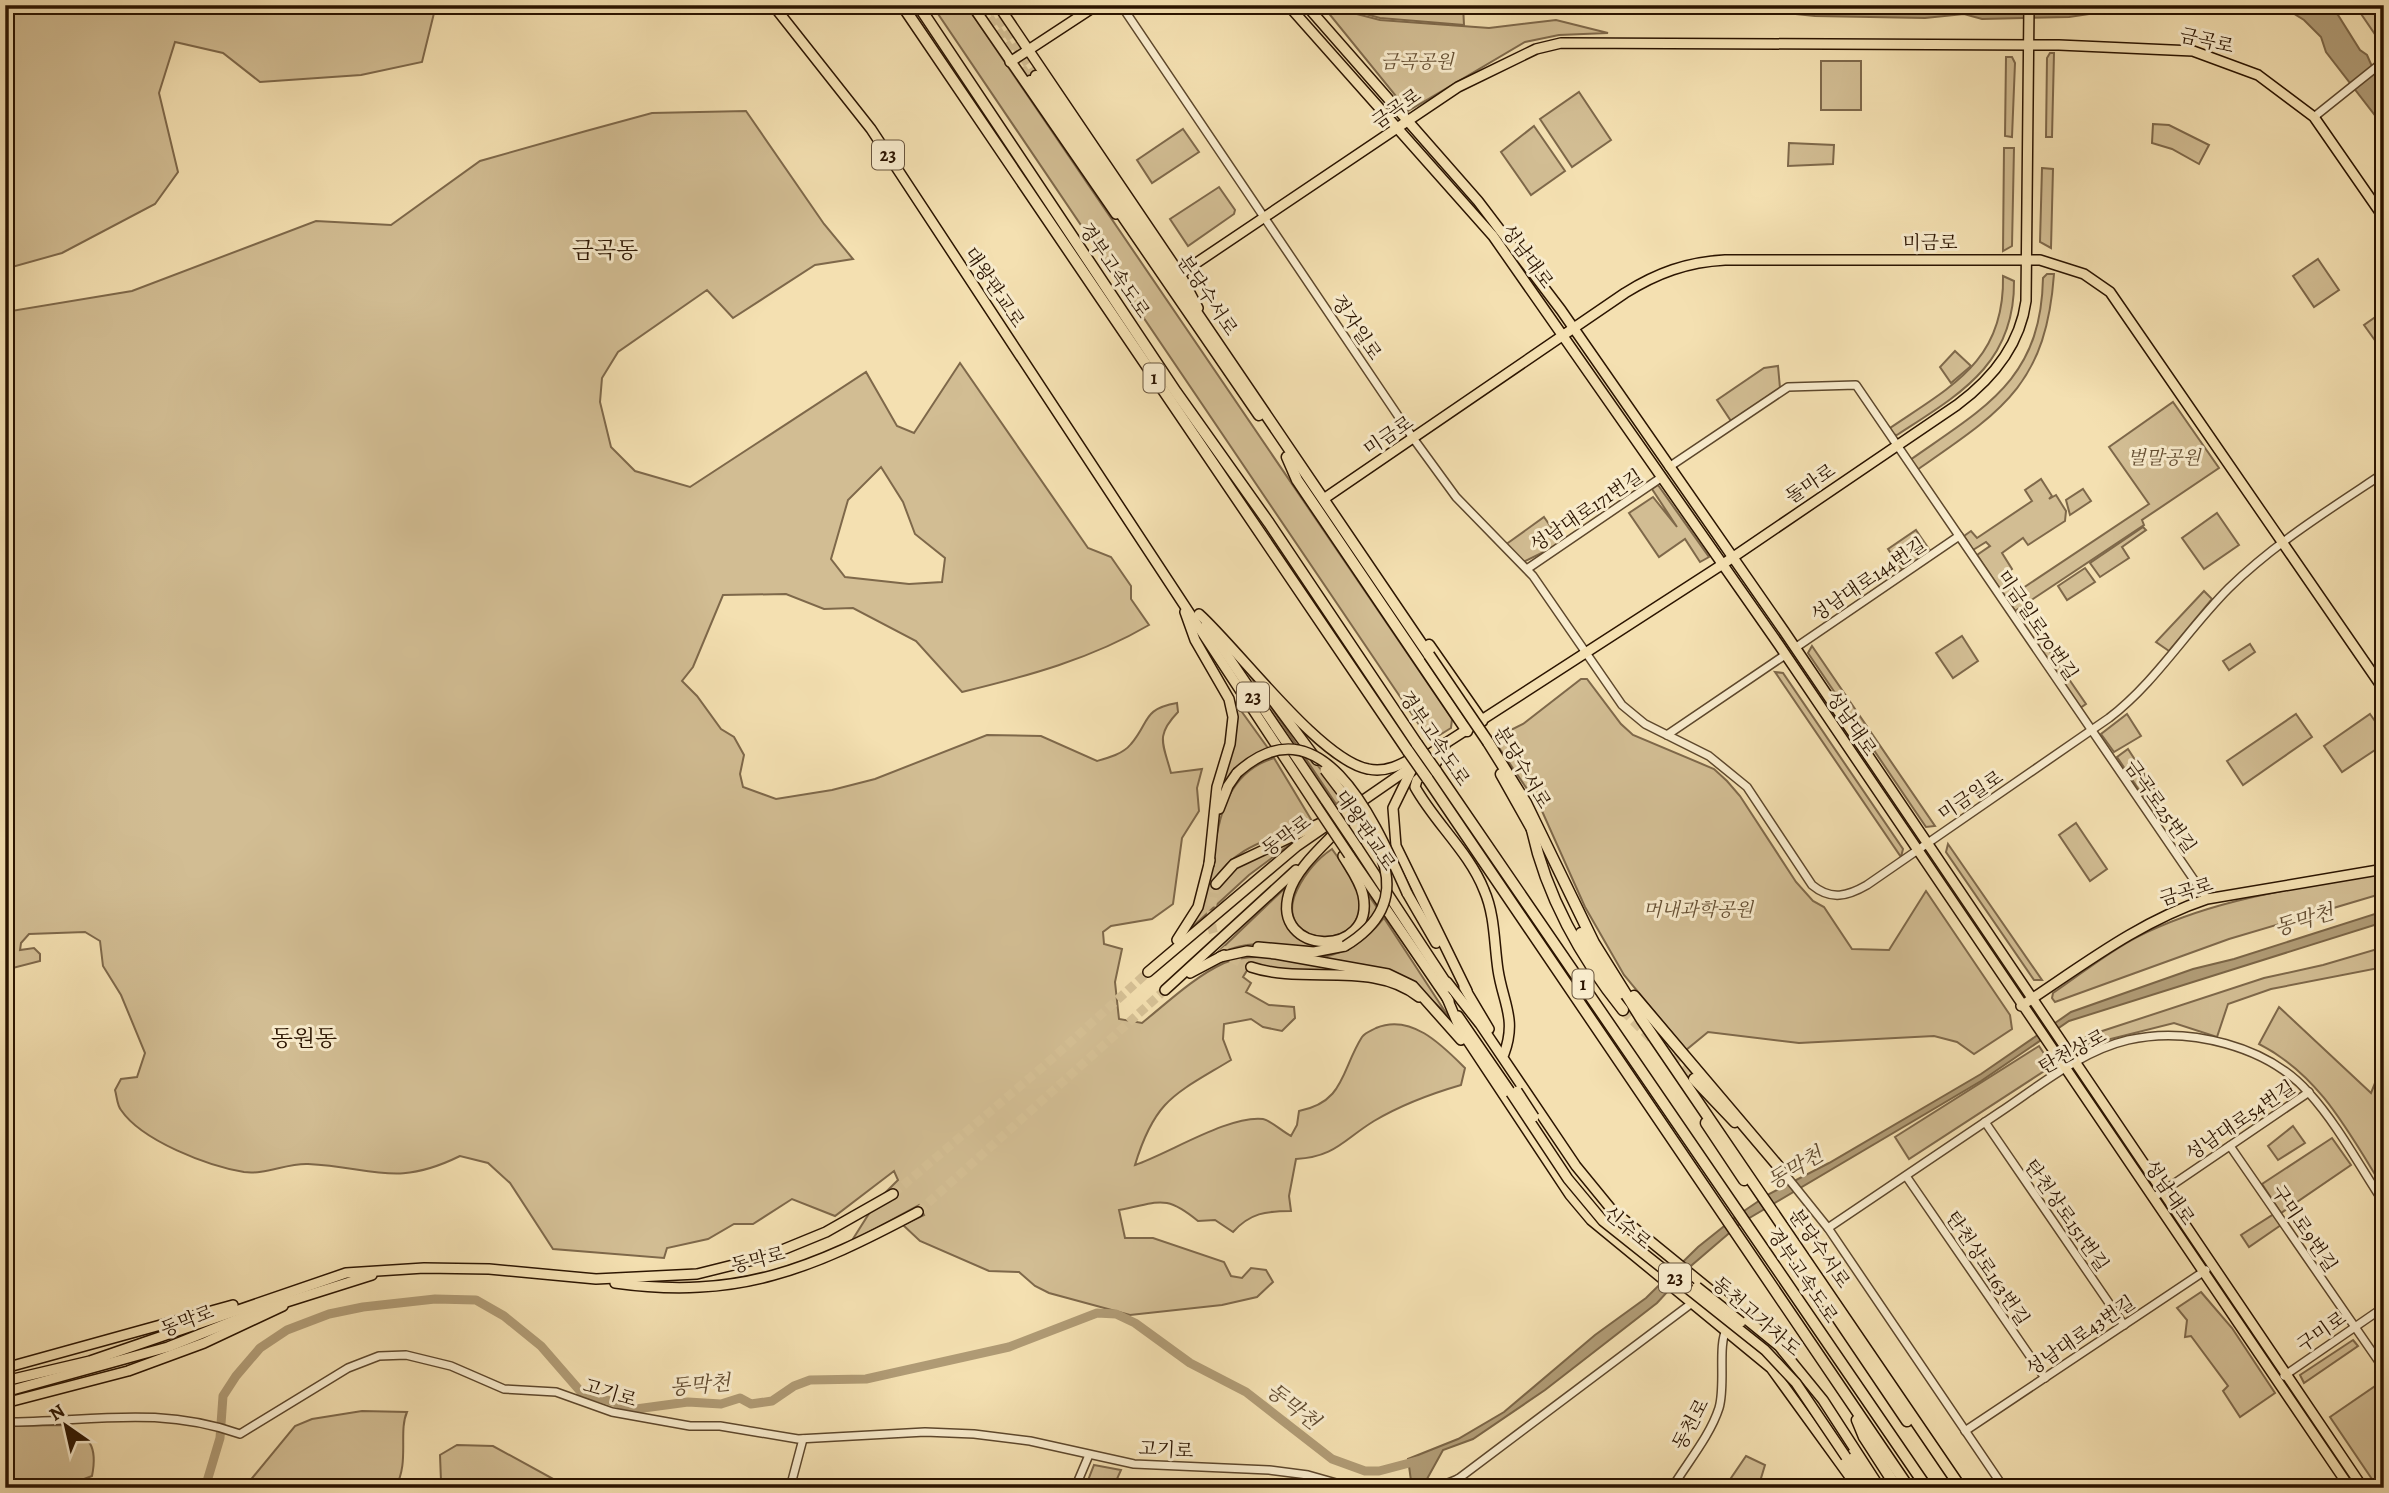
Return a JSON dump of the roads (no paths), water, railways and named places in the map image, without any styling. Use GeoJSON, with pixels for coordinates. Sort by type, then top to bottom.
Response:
{"type":"FeatureCollection","features":[{"type":"Feature","properties":{"kind":"highway","name":"경부고속도로"},"geometry":{"type":"LineString","coordinates":[[902,5],[1909,1488]]}},
{"type":"Feature","properties":{"kind":"highway","name":"경부고속도로"},"geometry":{"type":"LineString","coordinates":[[918,5],[1175,392],[1271,526],[1927,1488]]}},
{"type":"Feature","properties":{"kind":"highway","name":"분당수서로"},"geometry":{"type":"LineString","coordinates":[[1033,79],[1527,803],[1574,906],[1642,1020],[1953,1488]]}},
{"type":"Feature","properties":{"kind":"highway"},"geometry":{"type":"LineString","coordinates":[[1290,456],[1311,471],[1482,721]]}},
{"type":"Feature","properties":{"kind":"highway"},"geometry":{"type":"LineString","coordinates":[[1290,456],[1297,480],[1467,731]]}},
{"type":"Feature","properties":{"kind":"highway","name":"분당수서로"},"geometry":{"type":"LineString","coordinates":[[1485,743],[1602,970],[1748,1179]]}},
{"type":"Feature","properties":{"kind":"highway"},"geometry":{"type":"LineString","coordinates":[[1532,830],[1537,852],[1585,960],[1623,1010]]}},
{"type":"Feature","properties":{"kind":"highway"},"geometry":{"type":"LineString","coordinates":[[1609,966],[1779,1167]]}},
{"type":"Feature","properties":{"kind":"highway"},"geometry":{"type":"LineString","coordinates":[[1693,1079],[1765,1151]]}},
{"type":"Feature","properties":{"kind":"highway","name":"분당수서로"},"geometry":{"type":"LineString","coordinates":[[1783,1231],[1961,1488]]}},
{"type":"Feature","properties":{"kind":"highway"},"geometry":{"type":"LineString","coordinates":[[1850,1404],[1864,1437],[1897,1488]]}},
{"type":"Feature","properties":{"kind":"main road","name":"대왕판교로"},"geometry":{"type":"LineString","coordinates":[[773,5],[871,129],[1113,501],[1321,804],[1357,847],[1517,1091]]}},
{"type":"Feature","properties":{"kind":"main road"},"geometry":{"type":"LineString","coordinates":[[972,5],[1174,298],[1197,317]]}},
{"type":"Feature","properties":{"kind":"main road"},"geometry":{"type":"LineString","coordinates":[[998,5],[1180,274],[1197,317]]}},
{"type":"Feature","properties":{"kind":"main road"},"geometry":{"type":"LineString","coordinates":[[1010,62],[1097,5]]}},
{"type":"Feature","properties":{"kind":"main road","name":"성남대로"},"geometry":{"type":"LineString","coordinates":[[1288,5],[1472,209],[1564,336],[1723,564],[2350,1488]]}},
{"type":"Feature","properties":{"kind":"main road","name":"성남대로"},"geometry":{"type":"LineString","coordinates":[[1306,5],[1501,230],[1574,329],[2036,1002],[2363,1488]]}},
{"type":"Feature","properties":{"kind":"main road","name":"돌마로"},"geometry":{"type":"LineString","coordinates":[[1348,813],[1446,743],[1723,564],[1965,399],[2004,359],[2025,310],[2029,5]]}},
{"type":"Feature","properties":{"kind":"main road","name":"금곡로"},"geometry":{"type":"LineString","coordinates":[[1180,274],[1458,87],[1536,49],[1561,43],[2029,45],[2169,48],[2204,54],[2258,75],[2318,114],[2384,218]]}},
{"type":"Feature","properties":{"kind":"main road","name":"미금로"},"geometry":{"type":"LineString","coordinates":[[1328,496],[1656,275],[1694,262],[2027,258],[2084,274],[2110,292],[2384,690]]}},
{"type":"Feature","properties":{"kind":"main road","name":"대왕판교로"},"geometry":{"type":"LineString","coordinates":[[1179,594],[1199,614],[1321,804]]}},
{"type":"Feature","properties":{"kind":"main road"},"geometry":{"type":"LineString","coordinates":[[1179,594],[1195,640],[1226,692],[1233,718],[1230,744],[1217,787],[1209,864]]}},
{"type":"Feature","properties":{"kind":"main road"},"geometry":{"type":"LineString","coordinates":[[1199,614],[1325,744],[1356,766],[1373,770],[1391,768],[1446,743]]}},
{"type":"Feature","properties":{"kind":"main road"},"geometry":{"type":"LineString","coordinates":[[1220,957],[1261,947],[1314,952],[1345,946],[1366,932],[1384,899],[1386,872],[1376,841],[1246,665]]}},
{"type":"Feature","properties":{"kind":"main road"},"geometry":{"type":"LineString","coordinates":[[1446,743],[1436,763],[1417,780],[1415,787],[1485,891],[1491,912],[1498,970],[1509,1012],[1509,1040],[1504,1054]]}},
{"type":"Feature","properties":{"kind":"main road"},"geometry":{"type":"LineString","coordinates":[[1209,864],[1220,802],[1237,774],[1253,760],[1275,752],[1297,752],[1324,761],[1345,779],[1360,800],[1407,893],[1504,1054],[1517,1091]]}},
{"type":"Feature","properties":{"kind":"main road"},"geometry":{"type":"LineString","coordinates":[[1412,768],[1393,808],[1396,846],[1467,991]]}},
{"type":"Feature","properties":{"kind":"main road"},"geometry":{"type":"LineString","coordinates":[[1216,884],[1234,864],[1287,842],[1377,792]]}},
{"type":"Feature","properties":{"kind":"main road"},"geometry":{"type":"LineString","coordinates":[[1321,804],[1346,856],[1363,894],[1361,917],[1347,936],[1332,942],[1316,942],[1300,933],[1292,924],[1287,907],[1288,895],[1295,879],[1360,805]]}},
{"type":"Feature","properties":{"kind":"main road","name":"동막로"},"geometry":{"type":"LineString","coordinates":[[1209,864],[1198,907],[1182,935],[1148,972],[1288,853],[1348,813]]}},
{"type":"Feature","properties":{"kind":"main road","name":"동막로"},"geometry":{"type":"LineString","coordinates":[[1220,957],[1166,990],[1295,871],[1348,813]]}},
{"type":"Feature","properties":{"kind":"main road","name":"대왕판교로"},"geometry":{"type":"LineString","coordinates":[[1346,856],[1517,1091]]}},
{"type":"Feature","properties":{"kind":"main road","name":"금곡로"},"geometry":{"type":"LineString","coordinates":[[2024,1010],[2136,929],[2207,899],[2384,869]]}},
{"type":"Feature","properties":{"kind":"main road"},"geometry":{"type":"LineString","coordinates":[[1220,957],[1247,951],[1388,974],[1413,986],[1482,1065]]}},
{"type":"Feature","properties":{"kind":"main road"},"geometry":{"type":"LineString","coordinates":[[1251,967],[1282,976],[1358,976],[1392,982],[1415,993],[1438,1012]]}},
{"type":"Feature","properties":{"kind":"main road"},"geometry":{"type":"LineString","coordinates":[[1447,998],[1460,1029],[1482,1065]]}},
{"type":"Feature","properties":{"kind":"main road","name":"신수로"},"geometry":{"type":"LineString","coordinates":[[1482,1065],[1570,1195],[1591,1220],[1726,1328],[1784,1383],[1858,1488]]}},
{"type":"Feature","properties":{"kind":"main road","name":"신수로"},"geometry":{"type":"LineString","coordinates":[[1517,1091],[1612,1210],[1744,1316],[1799,1367],[1863,1458],[1878,1488]]}},
{"type":"Feature","properties":{"kind":"main road","name":"동천고가차도"},"geometry":{"type":"LineString","coordinates":[[1517,1091],[1568,1179],[1603,1221],[1775,1359],[1878,1488]]}},
{"type":"Feature","properties":{"kind":"main road","name":"동막로"},"geometry":{"type":"LineString","coordinates":[[596,1279],[697,1274],[765,1257],[826,1232],[893,1194]]}},
{"type":"Feature","properties":{"kind":"main road","name":"동막로"},"geometry":{"type":"LineString","coordinates":[[92,1366],[259,1301],[346,1273],[424,1268],[489,1269],[596,1279],[652,1288],[690,1289],[771,1277],[840,1253],[918,1212]]}},
{"type":"Feature","properties":{"kind":"main road","name":"동막로"},"geometry":{"type":"LineString","coordinates":[[5,1381],[70,1371],[168,1347],[295,1299],[380,1272]]}},
{"type":"Feature","properties":{"kind":"main road"},"geometry":{"type":"LineString","coordinates":[[5,1403],[128,1371],[204,1343],[271,1314],[295,1299]]}},
{"type":"Feature","properties":{"kind":"main road"},"geometry":{"type":"LineString","coordinates":[[5,1368],[230,1306],[259,1301]]}},
{"type":"Feature","properties":{"kind":"main road","name":"동막로"},"geometry":{"type":"LineString","coordinates":[[5,1392],[70,1371]]}},
{"type":"Feature","properties":{"kind":"main road","name":"동천고가차도"},"geometry":{"type":"LineString","coordinates":[[1849,1455],[1867,1488]]}},
{"type":"Feature","properties":{"kind":"street","name":"정자일로"},"geometry":{"type":"LineString","coordinates":[[1121,5],[1413,438],[1456,497],[1527,569],[1586,652]]}},
{"type":"Feature","properties":{"kind":"street"},"geometry":{"type":"LineString","coordinates":[[2318,114],[2384,61]]}},
{"type":"Feature","properties":{"kind":"street","name":"미금일로70번길"},"geometry":{"type":"LineString","coordinates":[[1669,467],[1783,390],[1793,386],[1856,385],[2091,731]]}},
{"type":"Feature","properties":{"kind":"street","name":"미금일로"},"geometry":{"type":"LineString","coordinates":[[1586,652],[1628,711],[1709,756],[1739,779],[1812,885],[1825,894],[1841,896],[1855,892],[2127,704],[2221,597],[2283,542],[2384,473]]}},
{"type":"Feature","properties":{"kind":"street","name":"성남대로171번길"},"geometry":{"type":"LineString","coordinates":[[1527,569],[1662,477]]}},
{"type":"Feature","properties":{"kind":"street","name":"성남대로144번길"},"geometry":{"type":"LineString","coordinates":[[1795,648],[1959,536]]}},
{"type":"Feature","properties":{"kind":"street"},"geometry":{"type":"LineString","coordinates":[[1667,735],[1785,655]]}},
{"type":"Feature","properties":{"kind":"street","name":"금곡로25번길"},"geometry":{"type":"LineString","coordinates":[[2091,731],[2207,899]]}},
{"type":"Feature","properties":{"kind":"street","name":"탄천상로"},"geometry":{"type":"LineString","coordinates":[[1828,1228],[2065,1068],[2130,1039],[2188,1037],[2249,1052],[2275,1066],[2309,1092],[2384,1203]]}},
{"type":"Feature","properties":{"kind":"street","name":"성남대로54번길"},"geometry":{"type":"LineString","coordinates":[[2153,1198],[2309,1092]]}},
{"type":"Feature","properties":{"kind":"street","name":"탄천상로151번길"},"geometry":{"type":"LineString","coordinates":[[1985,1122],[2124,1325]]}},
{"type":"Feature","properties":{"kind":"street","name":"구미로9번길"},"geometry":{"type":"LineString","coordinates":[[2230,1146],[2353,1328],[2384,1369]]}},
{"type":"Feature","properties":{"kind":"street","name":"분당수서로"},"geometry":{"type":"LineString","coordinates":[[1779,1167],[1828,1228],[2004,1488]]}},
{"type":"Feature","properties":{"kind":"street","name":"탄천상로163번길"},"geometry":{"type":"LineString","coordinates":[[1906,1175],[2045,1378]]}},
{"type":"Feature","properties":{"kind":"street","name":"성남대로43번길"},"geometry":{"type":"LineString","coordinates":[[1965,1431],[2213,1265]]}},
{"type":"Feature","properties":{"kind":"street"},"geometry":{"type":"LineString","coordinates":[[1436,1488],[1458,1479],[1709,1289]]}},
{"type":"Feature","properties":{"kind":"street","name":"구미로"},"geometry":{"type":"LineString","coordinates":[[2277,1380],[2384,1307]]}},
{"type":"Feature","properties":{"kind":"street"},"geometry":{"type":"LineString","coordinates":[[1726,1328],[1744,1316]]}},
{"type":"Feature","properties":{"kind":"street","name":"동천로"},"geometry":{"type":"LineString","coordinates":[[1672,1488],[1719,1409],[1726,1328]]}},
{"type":"Feature","properties":{"kind":"street","name":"고기로"},"geometry":{"type":"LineString","coordinates":[[5,1422],[107,1416],[195,1420],[240,1434],[348,1368],[379,1356],[406,1355],[451,1366],[505,1389],[556,1392],[612,1412],[690,1426],[720,1426],[749,1433],[803,1439],[950,1432],[1030,1441],[1134,1464],[1269,1470],[1308,1475],[1354,1488]]}},
{"type":"Feature","properties":{"kind":"street"},"geometry":{"type":"LineString","coordinates":[[790,1488],[803,1439]]}},
{"type":"Feature","properties":{"kind":"street"},"geometry":{"type":"LineString","coordinates":[[1075,1488],[1089,1454]]}},
{"type":"Feature","properties":{"kind":"street"},"geometry":{"type":"LineString","coordinates":[[1458,1479],[1478,1488]]}},
{"type":"Feature","properties":{"kind":"waterway","name":"동막천"},"geometry":{"type":"LineString","coordinates":[[205,1488],[220,1438],[223,1396],[260,1348],[287,1330],[329,1314],[363,1307],[435,1299],[476,1300],[504,1316],[541,1346],[581,1392],[636,1409],[688,1402],[721,1404],[740,1398],[751,1404],[772,1401],[794,1386],[810,1380],[866,1379],[1009,1347],[1097,1313],[1116,1314],[1135,1323],[1190,1363],[1246,1392],[1332,1459],[1365,1471],[1379,1471],[1417,1461]]}},
{"type":"Feature","properties":{"kind":"tunnel"},"geometry":{"type":"LineString","coordinates":[[981,5],[1030,81]]}},
{"type":"Feature","properties":{"kind":"tunnel"},"geometry":{"type":"LineString","coordinates":[[990,5],[1036,76]]}},
{"type":"Feature","properties":{"kind":"tunnel"},"geometry":{"type":"LineString","coordinates":[[1216,884],[1211,911],[1214,935],[1226,954],[1251,967]]}},
{"type":"Feature","properties":{"kind":"tunnel"},"geometry":{"type":"LineString","coordinates":[[893,1194],[1045,1065],[1148,972]]}},
{"type":"Feature","properties":{"kind":"tunnel"},"geometry":{"type":"LineString","coordinates":[[918,1212],[1165,990]]}},
{"type":"Feature","properties":{"kind":"tunnel"},"geometry":{"type":"LineString","coordinates":[[1623,1010],[1652,1039]]}},
{"type":"Feature","properties":{"kind":"tunnel"},"geometry":{"type":"LineString","coordinates":[[1671,1057],[1694,1079]]}},
{"type":"Feature","properties":{"kind":"district","name":"금곡동"},"geometry":{"type":"Point","coordinates":[605,250]}},
{"type":"Feature","properties":{"kind":"district","name":"동원동"},"geometry":{"type":"Point","coordinates":[304,1038]}},
{"type":"Feature","properties":{"kind":"park label","name":"금곡공원"},"geometry":{"type":"Point","coordinates":[1417,61]}},
{"type":"Feature","properties":{"kind":"park label","name":"벌말공원"},"geometry":{"type":"Point","coordinates":[2164,457]}},
{"type":"Feature","properties":{"kind":"park label","name":"머내과학공원"},"geometry":{"type":"Point","coordinates":[1698,909]}}]}
